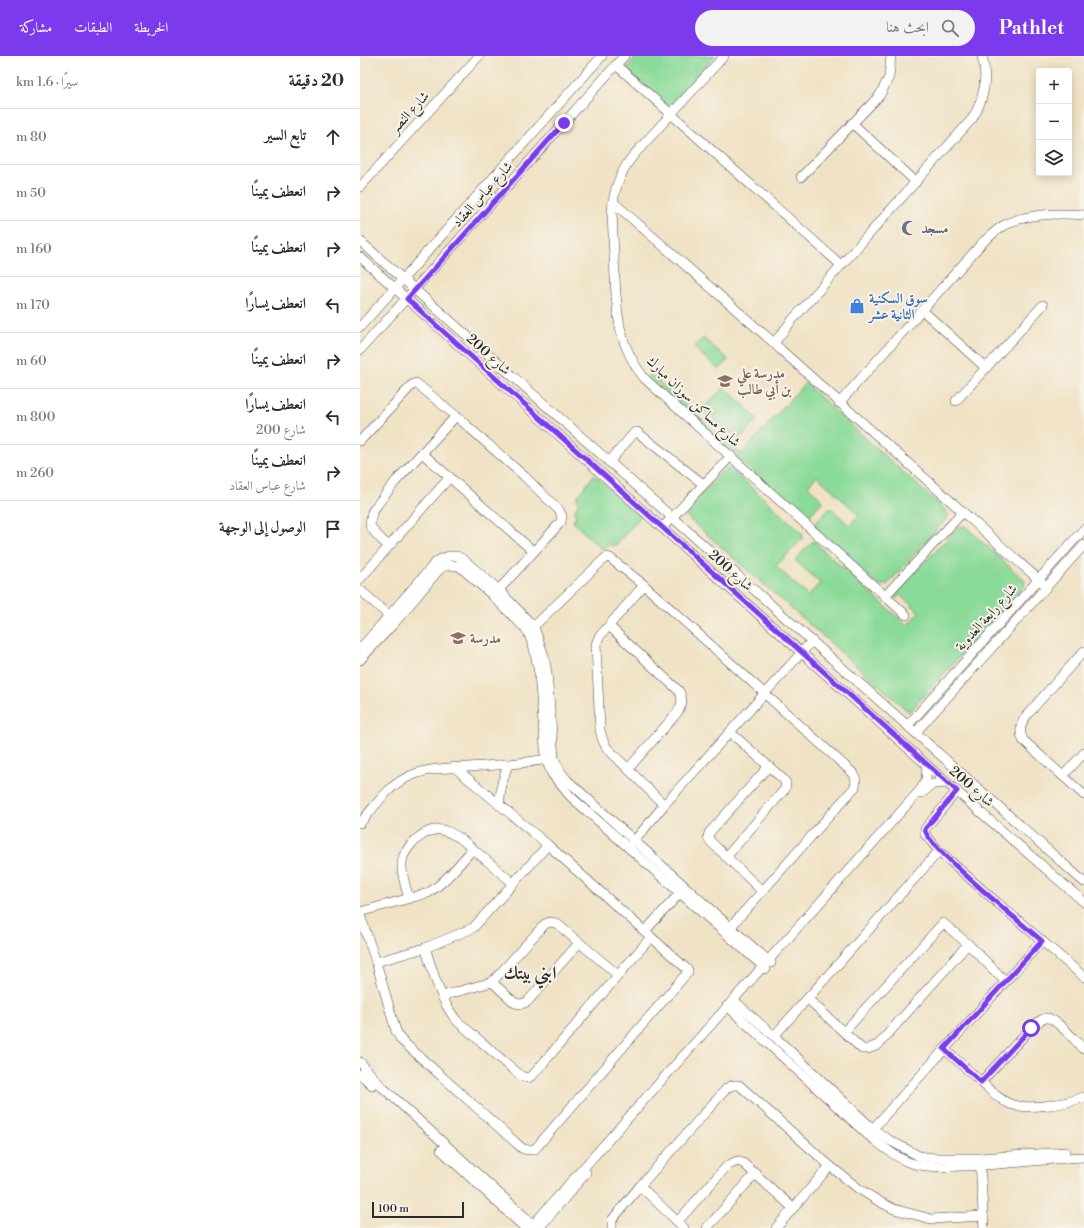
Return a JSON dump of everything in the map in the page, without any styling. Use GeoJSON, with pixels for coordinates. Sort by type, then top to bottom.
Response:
{"type":"FeatureCollection","features":[{"type":"Feature","properties":{"kind":"street","name":"شارع النصر"},"geometry":{"type":"LineString","coordinates":[[360,187],[479,56]]}},
{"type":"Feature","properties":{"kind":"street","name":"شارع عباس العقاد"},"geometry":{"type":"LineString","coordinates":[[360,327],[404,280],[602,56]]}},
{"type":"Feature","properties":{"kind":"street","name":"شارع عباس العقاد"},"geometry":{"type":"LineString","coordinates":[[360,350],[624,56]]}},
{"type":"Feature","properties":{"kind":"street","name":"شارع مساكن سوزان مبارك"},"geometry":{"type":"LineString","coordinates":[[724,56],[628,163],[618,182],[613,202],[617,316],[621,335],[628,353],[644,378],[906,615]]}},
{"type":"Feature","properties":{"kind":"street"},"geometry":{"type":"LineString","coordinates":[[801,177],[884,90],[889,77],[890,56]]}},
{"type":"Feature","properties":{"kind":"street"},"geometry":{"type":"LineString","coordinates":[[774,342],[967,125],[976,112],[982,99],[985,84],[982,56]]}},
{"type":"Feature","properties":{"kind":"street"},"geometry":{"type":"LineString","coordinates":[[616,65],[841,265]]}},
{"type":"Feature","properties":{"kind":"street"},"geometry":{"type":"LineString","coordinates":[[852,123],[916,182]]}},
{"type":"Feature","properties":{"kind":"street"},"geometry":{"type":"LineString","coordinates":[[613,202],[774,342],[839,403],[1047,586]]}},
{"type":"Feature","properties":{"kind":"street"},"geometry":{"type":"LineString","coordinates":[[839,403],[984,241],[1002,227],[1013,221],[1036,216],[1084,215]]}},
{"type":"Feature","properties":{"kind":"street","name":"شارع 200"},"geometry":{"type":"LineString","coordinates":[[360,241],[671,518],[916,732],[1084,882]]}},
{"type":"Feature","properties":{"kind":"street"},"geometry":{"type":"LineString","coordinates":[[433,246],[445,255]]}},
{"type":"Feature","properties":{"kind":"street","name":"شارع 200"},"geometry":{"type":"LineString","coordinates":[[360,257],[947,783],[1084,902]]}},
{"type":"Feature","properties":{"kind":"street"},"geometry":{"type":"LineString","coordinates":[[956,401],[1043,305]]}},
{"type":"Feature","properties":{"kind":"street"},"geometry":{"type":"LineString","coordinates":[[922,310],[986,368]]}},
{"type":"Feature","properties":{"kind":"street"},"geometry":{"type":"LineString","coordinates":[[360,441],[395,402],[415,383],[419,384],[524,476],[560,512],[562,516],[561,522],[496,593]]}},
{"type":"Feature","properties":{"kind":"street"},"geometry":{"type":"LineString","coordinates":[[388,546],[370,526],[372,512],[396,481],[456,416]]}},
{"type":"Feature","properties":{"kind":"street"},"geometry":{"type":"LineString","coordinates":[[609,462],[635,432],[637,432],[703,484]]}},
{"type":"Feature","properties":{"kind":"street"},"geometry":{"type":"LineString","coordinates":[[422,453],[534,551]]}},
{"type":"Feature","properties":{"kind":"street"},"geometry":{"type":"LineString","coordinates":[[662,528],[731,456]]}},
{"type":"Feature","properties":{"kind":"street"},"geometry":{"type":"LineString","coordinates":[[360,579],[450,477]]}},
{"type":"Feature","properties":{"kind":"street"},"geometry":{"type":"LineString","coordinates":[[885,596],[963,512]]}},
{"type":"Feature","properties":{"kind":"street","name":"شارع رابعة العدوية"},"geometry":{"type":"LineString","coordinates":[[908,725],[1084,528]]}},
{"type":"Feature","properties":{"kind":"street","name":"شارع رابعة العدوية"},"geometry":{"type":"LineString","coordinates":[[916,732],[1084,545]]}},
{"type":"Feature","properties":{"kind":"street"},"geometry":{"type":"LineString","coordinates":[[531,630],[604,559],[607,557],[610,558],[644,584],[854,774],[856,780],[855,787],[727,930]]}},
{"type":"Feature","properties":{"kind":"street"},"geometry":{"type":"LineString","coordinates":[[360,649],[393,618],[441,568],[448,565],[459,566],[496,593],[523,626],[531,630]]}},
{"type":"Feature","properties":{"kind":"street"},"geometry":{"type":"LineString","coordinates":[[644,584],[599,637],[596,644],[600,730],[607,748],[664,805]]}},
{"type":"Feature","properties":{"kind":"street"},"geometry":{"type":"LineString","coordinates":[[360,590],[393,618]]}},
{"type":"Feature","properties":{"kind":"street"},"geometry":{"type":"LineString","coordinates":[[360,660],[393,618]]}},
{"type":"Feature","properties":{"kind":"street"},"geometry":{"type":"LineString","coordinates":[[609,626],[679,691],[683,699],[682,706],[677,713],[628,769]]}},
{"type":"Feature","properties":{"kind":"street"},"geometry":{"type":"LineString","coordinates":[[531,630],[539,673],[552,774],[570,796],[631,844],[767,965]]}},
{"type":"Feature","properties":{"kind":"street"},"geometry":{"type":"LineString","coordinates":[[631,844],[664,805],[812,641]]}},
{"type":"Feature","properties":{"kind":"street"},"geometry":{"type":"LineString","coordinates":[[1084,651],[1026,716],[1020,727],[1023,740],[1084,795]]}},
{"type":"Feature","properties":{"kind":"street"},"geometry":{"type":"LineString","coordinates":[[925,707],[933,714]]}},
{"type":"Feature","properties":{"kind":"street"},"geometry":{"type":"LineString","coordinates":[[726,857],[785,789],[786,783],[730,732]]}},
{"type":"Feature","properties":{"kind":"street"},"geometry":{"type":"LineString","coordinates":[[1063,776],[1084,753]]}},
{"type":"Feature","properties":{"kind":"street"},"geometry":{"type":"LineString","coordinates":[[360,823],[394,786],[405,778],[419,772],[433,769],[508,764],[550,759]]}},
{"type":"Feature","properties":{"kind":"street"},"geometry":{"type":"LineString","coordinates":[[499,804],[501,788],[508,764]]}},
{"type":"Feature","properties":{"kind":"street"},"geometry":{"type":"LineString","coordinates":[[767,965],[921,789],[926,780],[927,765]]}},
{"type":"Feature","properties":{"kind":"street"},"geometry":{"type":"LineString","coordinates":[[762,892],[710,841],[708,837],[709,833],[769,766]]}},
{"type":"Feature","properties":{"kind":"street"},"geometry":{"type":"LineString","coordinates":[[454,767],[548,845],[688,970],[688,972],[535,1149],[530,1150],[523,1149],[407,1047],[401,1040],[396,1031],[360,914],[428,893],[438,887],[473,849]]}},
{"type":"Feature","properties":{"kind":"street"},"geometry":{"type":"LineString","coordinates":[[533,1227],[924,792],[933,784],[947,783]]}},
{"type":"Feature","properties":{"kind":"street"},"geometry":{"type":"LineString","coordinates":[[957,791],[925,829],[926,834],[940,851],[986,893],[1084,977]]}},
{"type":"Feature","properties":{"kind":"street"},"geometry":{"type":"LineString","coordinates":[[1004,832],[1014,820]]}},
{"type":"Feature","properties":{"kind":"street"},"geometry":{"type":"LineString","coordinates":[[409,899],[402,875],[402,863],[405,853],[414,842],[423,835],[434,830],[443,831],[456,836],[514,883]]}},
{"type":"Feature","properties":{"kind":"street"},"geometry":{"type":"LineString","coordinates":[[631,844],[680,893],[727,930]]}},
{"type":"Feature","properties":{"kind":"street"},"geometry":{"type":"LineString","coordinates":[[376,962],[425,948],[473,928],[548,845]]}},
{"type":"Feature","properties":{"kind":"street"},"geometry":{"type":"LineString","coordinates":[[774,1036],[940,851]]}},
{"type":"Feature","properties":{"kind":"street"},"geometry":{"type":"LineString","coordinates":[[425,948],[447,1008],[458,1021],[522,1076],[528,1078],[533,1076],[618,975],[680,893]]}},
{"type":"Feature","properties":{"kind":"street"},"geometry":{"type":"LineString","coordinates":[[442,996],[492,982],[545,924],[550,922],[556,923],[618,975]]}},
{"type":"Feature","properties":{"kind":"street"},"geometry":{"type":"LineString","coordinates":[[844,1032],[943,923],[968,944],[1005,981]]}},
{"type":"Feature","properties":{"kind":"street"},"geometry":{"type":"LineString","coordinates":[[870,1132],[1042,941]]}},
{"type":"Feature","properties":{"kind":"street"},"geometry":{"type":"LineString","coordinates":[[492,982],[515,1003],[521,1004],[526,1002],[579,943]]}},
{"type":"Feature","properties":{"kind":"street"},"geometry":{"type":"LineString","coordinates":[[808,999],[862,1049],[868,1050],[878,1046],[968,944]]}},
{"type":"Feature","properties":{"kind":"street"},"geometry":{"type":"LineString","coordinates":[[732,1004],[774,1036],[870,1132]]}},
{"type":"Feature","properties":{"kind":"street"},"geometry":{"type":"LineString","coordinates":[[732,1004],[870,1132],[919,1156],[980,1162],[1084,1157]]}},
{"type":"Feature","properties":{"kind":"street"},"geometry":{"type":"LineString","coordinates":[[981,1082],[1031,1028],[1046,1018],[1053,1019],[1084,1049]]}},
{"type":"Feature","properties":{"kind":"street"},"geometry":{"type":"LineString","coordinates":[[944,1049],[994,1094],[1009,1104],[1018,1106],[1058,1104],[1084,1097]]}},
{"type":"Feature","properties":{"kind":"street"},"geometry":{"type":"LineString","coordinates":[[360,1062],[381,1086],[533,1227]]}},
{"type":"Feature","properties":{"kind":"street"},"geometry":{"type":"LineString","coordinates":[[360,1074],[533,1227]]}},
{"type":"Feature","properties":{"kind":"street"},"geometry":{"type":"LineString","coordinates":[[612,1228],[612,1220],[640,1186],[727,1088],[733,1084],[739,1085],[830,1166],[859,1189],[880,1202],[931,1223],[983,1216]]}},
{"type":"Feature","properties":{"kind":"street"},"geometry":{"type":"LineString","coordinates":[[980,1162],[1084,1151]]}},
{"type":"Feature","properties":{"kind":"street"},"geometry":{"type":"LineString","coordinates":[[678,1221],[727,1166],[737,1162],[743,1163],[756,1173],[793,1208]]}},
{"type":"Feature","properties":{"kind":"street"},"geometry":{"type":"LineString","coordinates":[[980,1162],[984,1228]]}},
{"type":"Feature","properties":{"kind":"street"},"geometry":{"type":"LineString","coordinates":[[776,1228],[830,1166]]}},
{"type":"Feature","properties":{"kind":"street"},"geometry":{"type":"LineString","coordinates":[[707,1228],[756,1173]]}},
{"type":"Feature","properties":{"kind":"street"},"geometry":{"type":"LineString","coordinates":[[640,1186],[684,1228]]}},
{"type":"Feature","properties":{"kind":"green space"},"geometry":{"type":"Polygon","coordinates":[[[637,56],[715,56],[671,106],[666,105],[628,71],[627,67],[637,56]]]}},
{"type":"Feature","properties":{"kind":"green space"},"geometry":{"type":"Polygon","coordinates":[[[703,338],[728,359],[719,370],[694,348],[703,338]]]}},
{"type":"Feature","properties":{"kind":"green space"},"geometry":{"type":"Polygon","coordinates":[[[650,374],[741,454],[805,383],[947,512],[947,518],[887,585],[878,585],[813,525],[829,509],[832,509],[849,525],[859,515],[817,476],[808,486],[822,500],[822,502],[808,517],[804,517],[646,379],[650,374]]]}},
{"type":"Feature","properties":{"kind":"green space"},"geometry":{"type":"Polygon","coordinates":[[[724,387],[758,419],[737,441],[702,409],[724,387]]]}},
{"type":"Feature","properties":{"kind":"green space"},"geometry":{"type":"Polygon","coordinates":[[[725,469],[731,469],[802,533],[803,538],[776,566],[808,596],[820,583],[795,560],[813,541],[907,626],[919,612],[900,595],[896,599],[893,596],[958,527],[965,526],[1025,581],[1024,587],[909,712],[687,517],[686,511],[725,469]]]}},
{"type":"Feature","properties":{"kind":"green space"},"geometry":{"type":"Polygon","coordinates":[[[594,475],[641,516],[616,545],[608,545],[601,549],[573,522],[576,516],[574,512],[578,504],[577,497],[594,475]]]}},
{"type":"Feature","properties":{"kind":"place","name":"مسجد"},"geometry":{"type":"Point","coordinates":[909,228]}},
{"type":"Feature","properties":{"kind":"place","name":"سوق السكنية الثانية عشر"},"geometry":{"type":"Point","coordinates":[857,306]}},
{"type":"Feature","properties":{"kind":"place","name":"مدرسة علي بن أبي طالب"},"geometry":{"type":"Point","coordinates":[725,381]}},
{"type":"Feature","properties":{"kind":"place","name":"مدرسة"},"geometry":{"type":"Point","coordinates":[458,638]}},
{"type":"Feature","properties":{"kind":"district","name":"ابني بيتك"},"geometry":{"type":"Point","coordinates":[530,973]}},
{"type":"Feature","properties":{"kind":"route"},"geometry":{"type":"LineString","coordinates":[[564,123],[407,299],[957,791],[924,832],[940,851],[1042,941],[944,1049],[981,1082],[1031,1028]]}}]}
